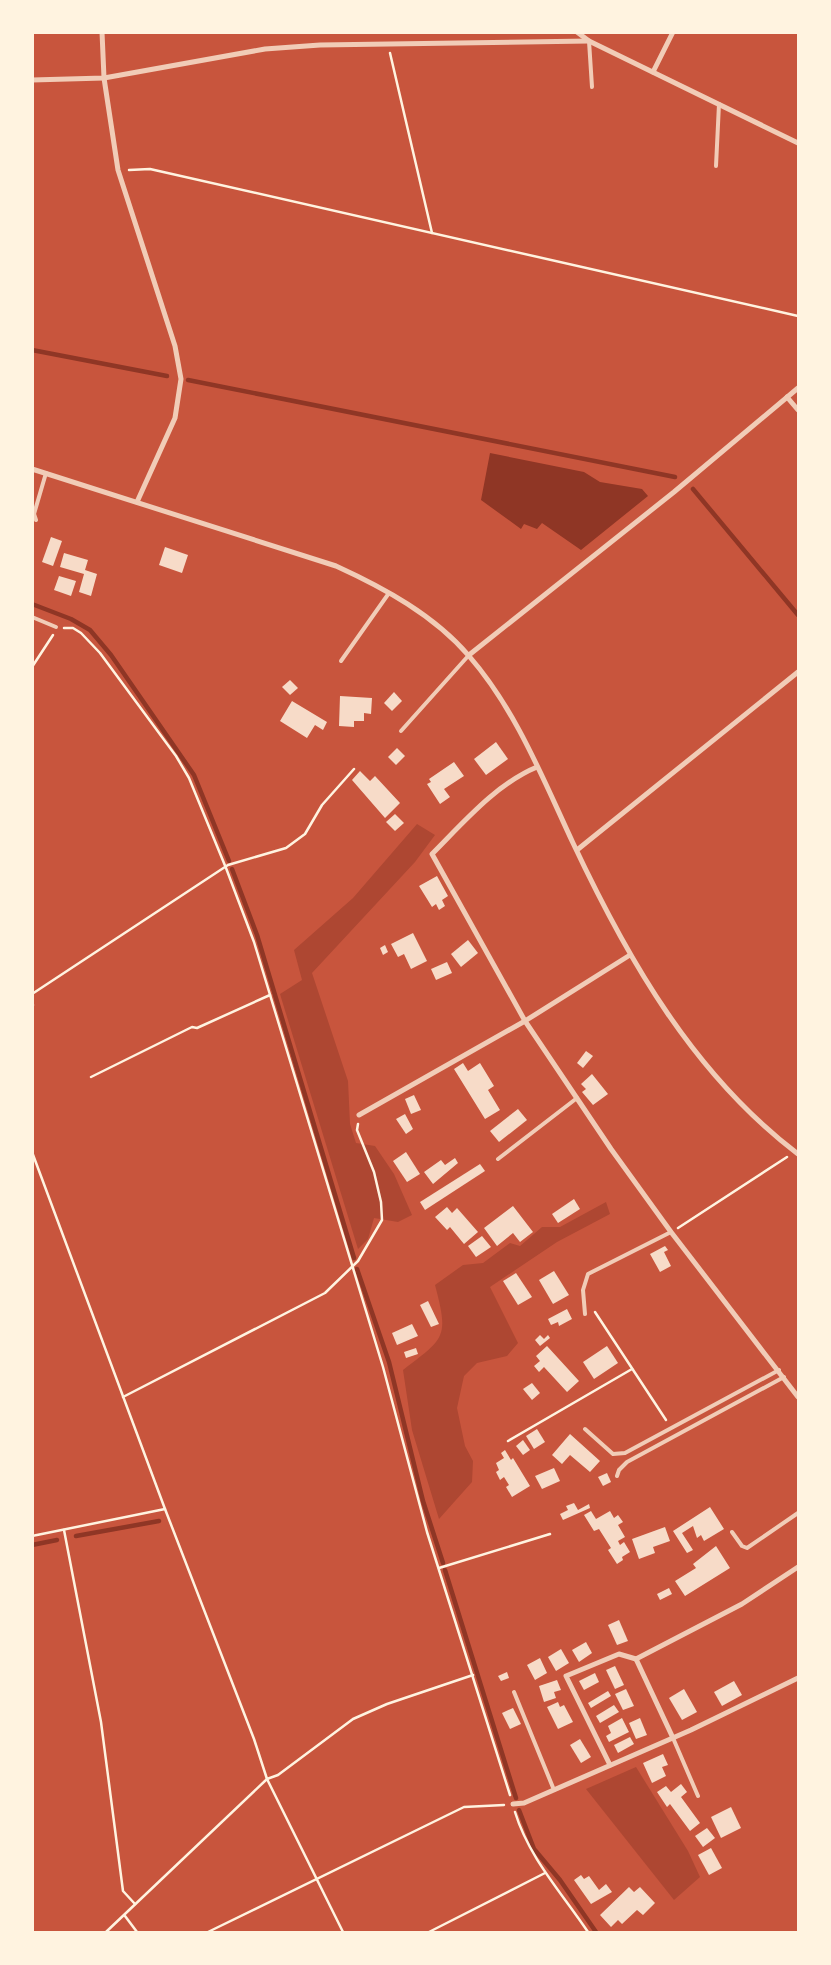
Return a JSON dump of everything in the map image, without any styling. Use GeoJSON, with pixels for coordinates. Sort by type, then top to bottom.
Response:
{"type":"FeatureCollection","features":[{"type":"Feature","properties":{"kind":"street"},"geometry":{"type":"LineString","coordinates":[[102,32],[104,78],[118,170],[175,346],[181,379],[175,418],[137,502]]}},
{"type":"Feature","properties":{"kind":"street"},"geometry":{"type":"LineString","coordinates":[[577,32],[589,41],[798,142]]}},
{"type":"Feature","properties":{"kind":"street"},"geometry":{"type":"LineString","coordinates":[[653,72],[673,32]]}},
{"type":"Feature","properties":{"kind":"street"},"geometry":{"type":"LineString","coordinates":[[32,80],[104,78],[265,49],[320,45],[589,41]]}},
{"type":"Feature","properties":{"kind":"street"},"geometry":{"type":"LineString","coordinates":[[469,655],[674,492],[798,388]]}},
{"type":"Feature","properties":{"kind":"street"},"geometry":{"type":"LineString","coordinates":[[787,398],[798,410]]}},
{"type":"Feature","properties":{"kind":"street"},"geometry":{"type":"LineString","coordinates":[[32,469],[336,566],[413,607],[469,655],[501,699],[537,767],[630,955],[666,1014],[697,1054],[753,1115],[797,1153]]}},
{"type":"Feature","properties":{"kind":"street"},"geometry":{"type":"LineString","coordinates":[[577,850],[798,672]]}},
{"type":"Feature","properties":{"kind":"street"},"geometry":{"type":"LineString","coordinates":[[537,767],[520,775],[469,817],[432,854],[525,1020],[577,1098],[672,1232],[798,1397]]}},
{"type":"Feature","properties":{"kind":"street"},"geometry":{"type":"LineString","coordinates":[[359,1115],[525,1020],[630,955]]}},
{"type":"Feature","properties":{"kind":"street"},"geometry":{"type":"LineString","coordinates":[[610,1765],[566,1676],[619,1654],[636,1659],[742,1604],[798,1567]]}},
{"type":"Feature","properties":{"kind":"street"},"geometry":{"type":"LineString","coordinates":[[636,1659],[673,1738]]}},
{"type":"Feature","properties":{"kind":"street"},"geometry":{"type":"LineString","coordinates":[[512,1804],[524,1802],[554,1790],[673,1738],[798,1678]]}},
{"type":"Feature","properties":{"kind":"lane"},"geometry":{"type":"LineString","coordinates":[[589,41],[592,87]]}},
{"type":"Feature","properties":{"kind":"lane"},"geometry":{"type":"LineString","coordinates":[[716,166],[719,104]]}},
{"type":"Feature","properties":{"kind":"lane"},"geometry":{"type":"LineString","coordinates":[[36,520],[34,514],[46,473]]}},
{"type":"Feature","properties":{"kind":"lane"},"geometry":{"type":"LineString","coordinates":[[342,661],[389,593]]}},
{"type":"Feature","properties":{"kind":"lane"},"geometry":{"type":"LineString","coordinates":[[32,617],[56,627]]}},
{"type":"Feature","properties":{"kind":"lane"},"geometry":{"type":"LineString","coordinates":[[401,731],[469,655]]}},
{"type":"Feature","properties":{"kind":"lane"},"geometry":{"type":"LineString","coordinates":[[498,1159],[577,1098]]}},
{"type":"Feature","properties":{"kind":"lane"},"geometry":{"type":"LineString","coordinates":[[585,1314],[583,1290],[588,1274],[672,1232]]}},
{"type":"Feature","properties":{"kind":"lane"},"geometry":{"type":"LineString","coordinates":[[585,1429],[613,1454],[625,1453],[778,1370]]}},
{"type":"Feature","properties":{"kind":"lane"},"geometry":{"type":"LineString","coordinates":[[617,1476],[618,1470],[627,1462],[784,1377]]}},
{"type":"Feature","properties":{"kind":"lane"},"geometry":{"type":"LineString","coordinates":[[732,1532],[742,1546],[747,1548],[798,1513]]}},
{"type":"Feature","properties":{"kind":"lane"},"geometry":{"type":"LineString","coordinates":[[514,1692],[554,1790]]}},
{"type":"Feature","properties":{"kind":"lane"},"geometry":{"type":"LineString","coordinates":[[673,1738],[698,1796]]}},
{"type":"Feature","properties":{"kind":"path"},"geometry":{"type":"LineString","coordinates":[[388,44],[432,233]]}},
{"type":"Feature","properties":{"kind":"path"},"geometry":{"type":"LineString","coordinates":[[118,170],[150,169],[798,316]]}},
{"type":"Feature","properties":{"kind":"path"},"geometry":{"type":"LineString","coordinates":[[32,667],[51,641],[56,627],[73,628],[89,640],[176,756],[189,778],[254,942],[351,1268],[383,1367],[439,1568],[522,1835],[532,1854],[588,1932]]}},
{"type":"Feature","properties":{"kind":"path"},"geometry":{"type":"LineString","coordinates":[[32,994],[226,868],[286,848],[305,834],[322,805],[354,769]]}},
{"type":"Feature","properties":{"kind":"path"},"geometry":{"type":"LineString","coordinates":[[92,1077],[192,1027],[197,1028],[270,995]]}},
{"type":"Feature","properties":{"kind":"path"},"geometry":{"type":"LineString","coordinates":[[123,1397],[325,1293],[351,1268],[365,1251],[382,1220],[381,1202],[374,1172],[357,1130],[359,1115]]}},
{"type":"Feature","properties":{"kind":"path"},"geometry":{"type":"LineString","coordinates":[[32,1152],[165,1509],[254,1739],[267,1779],[343,1932]]}},
{"type":"Feature","properties":{"kind":"path"},"geometry":{"type":"LineString","coordinates":[[672,1232],[797,1153]]}},
{"type":"Feature","properties":{"kind":"path"},"geometry":{"type":"LineString","coordinates":[[594,1311],[671,1428]]}},
{"type":"Feature","properties":{"kind":"path"},"geometry":{"type":"LineString","coordinates":[[508,1441],[632,1369]]}},
{"type":"Feature","properties":{"kind":"path"},"geometry":{"type":"LineString","coordinates":[[32,1536],[165,1509]]}},
{"type":"Feature","properties":{"kind":"path"},"geometry":{"type":"LineString","coordinates":[[64,1530],[101,1722],[123,1892],[135,1904]]}},
{"type":"Feature","properties":{"kind":"path"},"geometry":{"type":"LineString","coordinates":[[439,1568],[550,1534]]}},
{"type":"Feature","properties":{"kind":"path"},"geometry":{"type":"LineString","coordinates":[[106,1932],[267,1779],[278,1775],[353,1720],[387,1704],[473,1676]]}},
{"type":"Feature","properties":{"kind":"path"},"geometry":{"type":"LineString","coordinates":[[208,1932],[464,1807],[512,1804]]}},
{"type":"Feature","properties":{"kind":"path"},"geometry":{"type":"LineString","coordinates":[[429,1932],[546,1873]]}},
{"type":"Feature","properties":{"kind":"path"},"geometry":{"type":"LineString","coordinates":[[124,1916],[137,1932]]}},
{"type":"Feature","properties":{"kind":"shaded area"},"geometry":{"type":"Polygon","coordinates":[[[490,453],[584,472],[600,482],[642,489],[648,496],[581,550],[542,523],[537,529],[524,524],[521,529],[481,500],[490,453]]]}},
{"type":"Feature","properties":{"kind":"shaded area"},"geometry":{"type":"Polygon","coordinates":[[[417,824],[435,835],[415,862],[312,973],[348,1081],[350,1124],[356,1143],[375,1146],[394,1174],[412,1215],[398,1222],[374,1218],[368,1239],[358,1249],[280,994],[302,980],[294,950],[353,898],[417,824]]]}},
{"type":"Feature","properties":{"kind":"shaded area"},"geometry":{"type":"Polygon","coordinates":[[[606,1202],[610,1214],[557,1242],[490,1287],[518,1343],[507,1356],[477,1363],[464,1376],[457,1408],[465,1446],[473,1461],[472,1482],[439,1519],[412,1430],[403,1370],[428,1351],[440,1335],[442,1316],[435,1285],[463,1265],[483,1263],[510,1243],[520,1246],[542,1227],[560,1227],[606,1202]]]}},
{"type":"Feature","properties":{"kind":"shaded area"},"geometry":{"type":"Polygon","coordinates":[[[636,1767],[688,1851],[700,1877],[674,1900],[586,1789],[636,1767]]]}},
{"type":"Feature","properties":{"kind":"building"},"geometry":{"type":"Polygon","coordinates":[[[51,537],[62,541],[53,566],[42,562],[51,537]]]}},
{"type":"Feature","properties":{"kind":"building"},"geometry":{"type":"Polygon","coordinates":[[[165,547],[188,555],[182,573],[159,565],[165,547]]]}},
{"type":"Feature","properties":{"kind":"building"},"geometry":{"type":"Polygon","coordinates":[[[64,553],[88,560],[85,570],[97,574],[91,596],[79,592],[84,574],[60,567],[64,553]]]}},
{"type":"Feature","properties":{"kind":"building"},"geometry":{"type":"Polygon","coordinates":[[[59,576],[76,581],[71,596],[54,590],[59,576]]]}},
{"type":"Feature","properties":{"kind":"building"},"geometry":{"type":"Polygon","coordinates":[[[290,680],[298,688],[290,695],[282,687],[290,680]]]}},
{"type":"Feature","properties":{"kind":"building"},"geometry":{"type":"Polygon","coordinates":[[[394,692],[402,701],[392,711],[384,703],[394,692]]]}},
{"type":"Feature","properties":{"kind":"building"},"geometry":{"type":"Polygon","coordinates":[[[340,696],[372,698],[371,714],[364,713],[364,721],[354,721],[354,727],[339,726],[340,696]]]}},
{"type":"Feature","properties":{"kind":"building"},"geometry":{"type":"Polygon","coordinates":[[[292,701],[327,722],[323,730],[315,725],[307,738],[280,721],[292,701]]]}},
{"type":"Feature","properties":{"kind":"building"},"geometry":{"type":"Polygon","coordinates":[[[496,742],[508,759],[486,775],[474,759],[496,742]]]}},
{"type":"Feature","properties":{"kind":"building"},"geometry":{"type":"Polygon","coordinates":[[[397,748],[405,756],[396,765],[388,757],[397,748]]]}},
{"type":"Feature","properties":{"kind":"building"},"geometry":{"type":"Polygon","coordinates":[[[454,762],[464,776],[444,789],[450,797],[440,804],[427,784],[431,782],[429,779],[454,762]]]}},
{"type":"Feature","properties":{"kind":"building"},"geometry":{"type":"Polygon","coordinates":[[[360,771],[370,781],[375,776],[400,803],[385,818],[352,780],[360,771]]]}},
{"type":"Feature","properties":{"kind":"building"},"geometry":{"type":"Polygon","coordinates":[[[395,814],[404,823],[395,831],[386,822],[395,814]]]}},
{"type":"Feature","properties":{"kind":"building"},"geometry":{"type":"Polygon","coordinates":[[[437,876],[448,896],[442,900],[445,906],[439,910],[436,904],[432,907],[419,886],[437,876]]]}},
{"type":"Feature","properties":{"kind":"building"},"geometry":{"type":"Polygon","coordinates":[[[413,933],[427,961],[411,969],[404,954],[398,957],[391,944],[413,933]]]}},
{"type":"Feature","properties":{"kind":"building"},"geometry":{"type":"Polygon","coordinates":[[[468,940],[478,953],[461,967],[451,954],[468,940]]]}},
{"type":"Feature","properties":{"kind":"building"},"geometry":{"type":"Polygon","coordinates":[[[385,945],[388,952],[383,955],[380,948],[385,945]]]}},
{"type":"Feature","properties":{"kind":"building"},"geometry":{"type":"Polygon","coordinates":[[[447,962],[452,973],[436,980],[431,969],[447,962]]]}},
{"type":"Feature","properties":{"kind":"building"},"geometry":{"type":"Polygon","coordinates":[[[586,1051],[593,1056],[583,1068],[577,1063],[586,1051]]]}},
{"type":"Feature","properties":{"kind":"building"},"geometry":{"type":"Polygon","coordinates":[[[463,1063],[468,1071],[480,1063],[494,1086],[488,1090],[500,1110],[485,1119],[454,1069],[463,1063]]]}},
{"type":"Feature","properties":{"kind":"building"},"geometry":{"type":"Polygon","coordinates":[[[592,1074],[608,1094],[593,1105],[582,1092],[586,1089],[581,1084],[592,1074]]]}},
{"type":"Feature","properties":{"kind":"building"},"geometry":{"type":"Polygon","coordinates":[[[414,1095],[421,1110],[411,1114],[405,1099],[414,1095]]]}},
{"type":"Feature","properties":{"kind":"building"},"geometry":{"type":"Polygon","coordinates":[[[518,1109],[527,1120],[499,1142],[490,1131],[518,1109]]]}},
{"type":"Feature","properties":{"kind":"building"},"geometry":{"type":"Polygon","coordinates":[[[405,1114],[413,1129],[406,1134],[396,1119],[405,1114]]]}},
{"type":"Feature","properties":{"kind":"building"},"geometry":{"type":"Polygon","coordinates":[[[406,1152],[420,1174],[407,1182],[393,1161],[406,1152]]]}},
{"type":"Feature","properties":{"kind":"building"},"geometry":{"type":"Polygon","coordinates":[[[455,1158],[458,1163],[433,1184],[424,1172],[441,1160],[445,1165],[455,1158]]]}},
{"type":"Feature","properties":{"kind":"building"},"geometry":{"type":"Polygon","coordinates":[[[480,1164],[485,1171],[425,1210],[420,1202],[480,1164]]]}},
{"type":"Feature","properties":{"kind":"building"},"geometry":{"type":"Polygon","coordinates":[[[574,1199],[580,1209],[558,1223],[552,1214],[574,1199]]]}},
{"type":"Feature","properties":{"kind":"building"},"geometry":{"type":"Polygon","coordinates":[[[513,1206],[533,1232],[520,1242],[513,1233],[497,1246],[484,1228],[513,1206]]]}},
{"type":"Feature","properties":{"kind":"building"},"geometry":{"type":"Polygon","coordinates":[[[447,1207],[452,1213],[457,1208],[478,1232],[464,1244],[450,1227],[447,1230],[435,1217],[447,1207]]]}},
{"type":"Feature","properties":{"kind":"building"},"geometry":{"type":"Polygon","coordinates":[[[482,1236],[491,1247],[476,1257],[468,1246],[482,1236]]]}},
{"type":"Feature","properties":{"kind":"building"},"geometry":{"type":"Polygon","coordinates":[[[665,1246],[668,1250],[664,1252],[671,1266],[660,1272],[650,1254],[665,1246]]]}},
{"type":"Feature","properties":{"kind":"building"},"geometry":{"type":"Polygon","coordinates":[[[554,1271],[569,1295],[553,1304],[539,1280],[554,1271]]]}},
{"type":"Feature","properties":{"kind":"building"},"geometry":{"type":"Polygon","coordinates":[[[516,1273],[532,1297],[518,1305],[503,1281],[516,1273]]]}},
{"type":"Feature","properties":{"kind":"building"},"geometry":{"type":"Polygon","coordinates":[[[428,1301],[439,1324],[431,1327],[420,1305],[428,1301]]]}},
{"type":"Feature","properties":{"kind":"building"},"geometry":{"type":"Polygon","coordinates":[[[567,1309],[572,1319],[559,1326],[558,1322],[551,1325],[548,1319],[567,1309]]]}},
{"type":"Feature","properties":{"kind":"building"},"geometry":{"type":"Polygon","coordinates":[[[412,1324],[418,1336],[397,1345],[392,1333],[412,1324]]]}},
{"type":"Feature","properties":{"kind":"building"},"geometry":{"type":"Polygon","coordinates":[[[540,1335],[544,1339],[548,1335],[550,1338],[540,1346],[535,1340],[540,1335]]]}},
{"type":"Feature","properties":{"kind":"building"},"geometry":{"type":"Polygon","coordinates":[[[547,1346],[579,1381],[567,1392],[544,1367],[539,1372],[534,1366],[540,1361],[536,1356],[547,1346]]]}},
{"type":"Feature","properties":{"kind":"building"},"geometry":{"type":"Polygon","coordinates":[[[607,1346],[618,1363],[594,1379],[583,1362],[607,1346]]]}},
{"type":"Feature","properties":{"kind":"building"},"geometry":{"type":"Polygon","coordinates":[[[416,1348],[418,1354],[406,1358],[404,1352],[416,1348]]]}},
{"type":"Feature","properties":{"kind":"building"},"geometry":{"type":"Polygon","coordinates":[[[532,1383],[540,1393],[532,1400],[523,1389],[532,1383]]]}},
{"type":"Feature","properties":{"kind":"building"},"geometry":{"type":"Polygon","coordinates":[[[537,1429],[545,1442],[534,1449],[526,1436],[537,1429]]]}},
{"type":"Feature","properties":{"kind":"building"},"geometry":{"type":"Polygon","coordinates":[[[570,1434],[600,1461],[590,1472],[570,1455],[562,1464],[552,1455],[570,1434]]]}},
{"type":"Feature","properties":{"kind":"building"},"geometry":{"type":"Polygon","coordinates":[[[523,1440],[530,1450],[523,1455],[516,1446],[523,1440]]]}},
{"type":"Feature","properties":{"kind":"building"},"geometry":{"type":"Polygon","coordinates":[[[505,1450],[511,1460],[513,1458],[530,1486],[512,1497],[506,1487],[509,1485],[504,1477],[500,1480],[496,1472],[499,1470],[496,1463],[504,1458],[501,1453],[505,1450]]]}},
{"type":"Feature","properties":{"kind":"building"},"geometry":{"type":"Polygon","coordinates":[[[554,1468],[560,1481],[542,1489],[535,1476],[554,1468]]]}},
{"type":"Feature","properties":{"kind":"building"},"geometry":{"type":"Polygon","coordinates":[[[607,1473],[611,1482],[603,1486],[598,1477],[607,1473]]]}},
{"type":"Feature","properties":{"kind":"building"},"geometry":{"type":"Polygon","coordinates":[[[574,1503],[578,1510],[589,1504],[590,1508],[563,1520],[560,1514],[568,1510],[566,1506],[574,1503]]]}},
{"type":"Feature","properties":{"kind":"building"},"geometry":{"type":"Polygon","coordinates":[[[710,1507],[724,1529],[704,1541],[701,1535],[697,1538],[693,1526],[682,1533],[693,1550],[687,1553],[673,1531],[710,1507]]]}},
{"type":"Feature","properties":{"kind":"building"},"geometry":{"type":"Polygon","coordinates":[[[591,1511],[596,1519],[610,1511],[614,1518],[618,1515],[623,1522],[618,1525],[625,1537],[618,1541],[620,1545],[624,1542],[630,1552],[622,1557],[623,1560],[617,1564],[608,1550],[611,1548],[599,1529],[594,1531],[584,1515],[591,1511]]]}},
{"type":"Feature","properties":{"kind":"building"},"geometry":{"type":"Polygon","coordinates":[[[665,1527],[670,1541],[653,1547],[655,1553],[639,1559],[632,1539],[665,1527]]]}},
{"type":"Feature","properties":{"kind":"building"},"geometry":{"type":"Polygon","coordinates":[[[716,1546],[730,1568],[685,1596],[675,1581],[696,1568],[693,1564],[716,1546]]]}},
{"type":"Feature","properties":{"kind":"building"},"geometry":{"type":"Polygon","coordinates":[[[669,1588],[672,1594],[660,1600],[657,1594],[669,1588]]]}},
{"type":"Feature","properties":{"kind":"building"},"geometry":{"type":"Polygon","coordinates":[[[619,1620],[628,1641],[617,1645],[608,1625],[619,1620]]]}},
{"type":"Feature","properties":{"kind":"building"},"geometry":{"type":"Polygon","coordinates":[[[586,1642],[592,1653],[579,1662],[572,1650],[586,1642]]]}},
{"type":"Feature","properties":{"kind":"building"},"geometry":{"type":"Polygon","coordinates":[[[561,1649],[569,1663],[556,1671],[548,1657],[561,1649]]]}},
{"type":"Feature","properties":{"kind":"building"},"geometry":{"type":"Polygon","coordinates":[[[540,1658],[547,1673],[535,1680],[527,1665],[540,1658]]]}},
{"type":"Feature","properties":{"kind":"building"},"geometry":{"type":"Polygon","coordinates":[[[615,1666],[624,1685],[615,1689],[606,1670],[615,1666]]]}},
{"type":"Feature","properties":{"kind":"building"},"geometry":{"type":"Polygon","coordinates":[[[507,1672],[509,1678],[501,1681],[498,1676],[507,1672]]]}},
{"type":"Feature","properties":{"kind":"building"},"geometry":{"type":"Polygon","coordinates":[[[595,1673],[599,1682],[584,1690],[579,1681],[595,1673]]]}},
{"type":"Feature","properties":{"kind":"building"},"geometry":{"type":"Polygon","coordinates":[[[557,1680],[561,1690],[554,1692],[556,1698],[544,1702],[539,1686],[557,1680]]]}},
{"type":"Feature","properties":{"kind":"building"},"geometry":{"type":"Polygon","coordinates":[[[734,1681],[742,1695],[722,1706],[714,1692],[734,1681]]]}},
{"type":"Feature","properties":{"kind":"building"},"geometry":{"type":"Polygon","coordinates":[[[626,1689],[634,1706],[623,1710],[615,1694],[626,1689]]]}},
{"type":"Feature","properties":{"kind":"building"},"geometry":{"type":"Polygon","coordinates":[[[684,1689],[697,1712],[682,1720],[669,1698],[684,1689]]]}},
{"type":"Feature","properties":{"kind":"building"},"geometry":{"type":"Polygon","coordinates":[[[608,1691],[611,1696],[591,1708],[588,1703],[608,1691]]]}},
{"type":"Feature","properties":{"kind":"building"},"geometry":{"type":"Polygon","coordinates":[[[558,1702],[560,1707],[564,1705],[573,1722],[558,1729],[547,1707],[558,1702]]]}},
{"type":"Feature","properties":{"kind":"building"},"geometry":{"type":"Polygon","coordinates":[[[614,1705],[619,1712],[600,1723],[596,1716],[614,1705]]]}},
{"type":"Feature","properties":{"kind":"building"},"geometry":{"type":"Polygon","coordinates":[[[513,1708],[521,1724],[510,1729],[502,1713],[513,1708]]]}},
{"type":"Feature","properties":{"kind":"building"},"geometry":{"type":"Polygon","coordinates":[[[622,1718],[629,1732],[609,1742],[606,1736],[611,1733],[608,1726],[622,1718]]]}},
{"type":"Feature","properties":{"kind":"building"},"geometry":{"type":"Polygon","coordinates":[[[640,1718],[647,1735],[636,1739],[629,1723],[640,1718]]]}},
{"type":"Feature","properties":{"kind":"building"},"geometry":{"type":"Polygon","coordinates":[[[630,1737],[634,1744],[618,1753],[614,1745],[630,1737]]]}},
{"type":"Feature","properties":{"kind":"building"},"geometry":{"type":"Polygon","coordinates":[[[580,1739],[591,1757],[581,1763],[570,1745],[580,1739]]]}},
{"type":"Feature","properties":{"kind":"building"},"geometry":{"type":"Polygon","coordinates":[[[663,1754],[668,1765],[662,1767],[666,1776],[652,1783],[643,1763],[663,1754]]]}},
{"type":"Feature","properties":{"kind":"building"},"geometry":{"type":"Polygon","coordinates":[[[681,1784],[687,1792],[681,1797],[700,1823],[690,1831],[670,1804],[667,1807],[657,1792],[666,1786],[671,1792],[681,1784]]]}},
{"type":"Feature","properties":{"kind":"building"},"geometry":{"type":"Polygon","coordinates":[[[731,1807],[741,1828],[721,1838],[711,1817],[731,1807]]]}},
{"type":"Feature","properties":{"kind":"building"},"geometry":{"type":"Polygon","coordinates":[[[707,1828],[715,1838],[703,1847],[695,1836],[707,1828]]]}},
{"type":"Feature","properties":{"kind":"building"},"geometry":{"type":"Polygon","coordinates":[[[711,1848],[722,1868],[709,1875],[698,1855],[711,1848]]]}},
{"type":"Feature","properties":{"kind":"building"},"geometry":{"type":"Polygon","coordinates":[[[581,1875],[584,1879],[589,1876],[599,1890],[606,1884],[612,1892],[591,1904],[574,1880],[581,1875]]]}},
{"type":"Feature","properties":{"kind":"building"},"geometry":{"type":"Polygon","coordinates":[[[629,1887],[634,1892],[640,1887],[655,1903],[643,1915],[637,1910],[622,1924],[618,1920],[611,1927],[600,1915],[629,1887]]]}},
{"type":"Feature","properties":{"kind":"waterway"},"geometry":{"type":"LineString","coordinates":[[32,350],[167,376]]}},
{"type":"Feature","properties":{"kind":"waterway"},"geometry":{"type":"LineString","coordinates":[[188,380],[675,477]]}},
{"type":"Feature","properties":{"kind":"waterway"},"geometry":{"type":"LineString","coordinates":[[693,489],[798,615]]}},
{"type":"Feature","properties":{"kind":"waterway"},"geometry":{"type":"LineString","coordinates":[[32,604],[71,619],[90,630],[111,655],[194,775],[229,861]]}},
{"type":"Feature","properties":{"kind":"waterway"},"geometry":{"type":"LineString","coordinates":[[232,869],[257,935],[354,1258]]}},
{"type":"Feature","properties":{"kind":"waterway"},"geometry":{"type":"LineString","coordinates":[[357,1269],[389,1362],[423,1501],[443,1563]]}},
{"type":"Feature","properties":{"kind":"waterway"},"geometry":{"type":"LineString","coordinates":[[76,1536],[159,1521]]}},
{"type":"Feature","properties":{"kind":"waterway"},"geometry":{"type":"LineString","coordinates":[[32,1545],[57,1540]]}},
{"type":"Feature","properties":{"kind":"waterway"},"geometry":{"type":"LineString","coordinates":[[445,1570],[516,1798]]}},
{"type":"Feature","properties":{"kind":"waterway"},"geometry":{"type":"LineString","coordinates":[[519,1810],[534,1849],[560,1880],[596,1932]]}}]}
